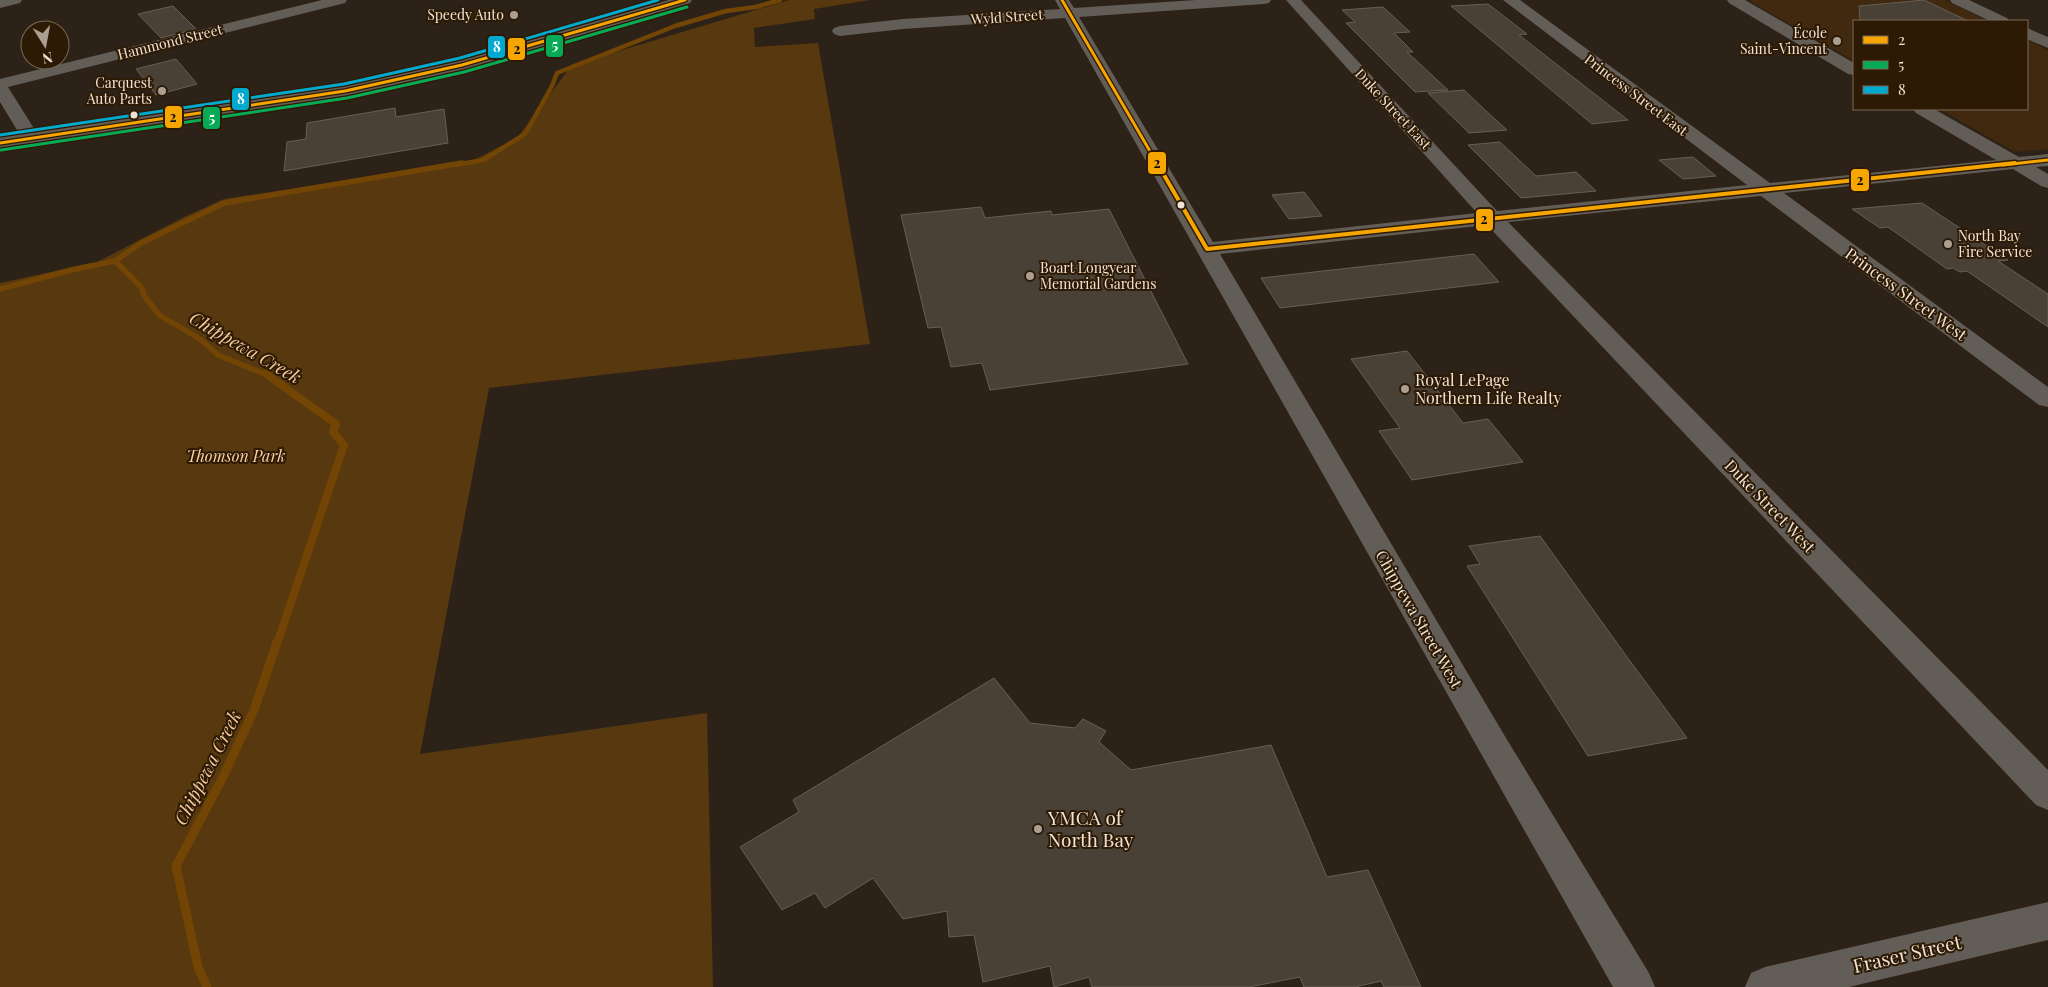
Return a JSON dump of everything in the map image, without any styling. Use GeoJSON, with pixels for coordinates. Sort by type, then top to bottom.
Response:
{"type":"FeatureCollection","features":[{"type":"Feature","properties":{"kind":"main road"},"geometry":{"type":"LineString","coordinates":[[0,143],[31,134],[345,91],[462,65],[686,0]]}},
{"type":"Feature","properties":{"kind":"main road"},"geometry":{"type":"LineString","coordinates":[[0,133],[31,134]]}},
{"type":"Feature","properties":{"kind":"street"},"geometry":{"type":"LineString","coordinates":[[0,3],[15,0]]}},
{"type":"Feature","properties":{"kind":"street","name":"Hammond Street"},"geometry":{"type":"LineString","coordinates":[[0,84],[340,0]]}},
{"type":"Feature","properties":{"kind":"street","name":"Wyld Street"},"geometry":{"type":"LineString","coordinates":[[840,31],[1065,6],[1264,0]]}},
{"type":"Feature","properties":{"kind":"street","name":"Duke Street East"},"geometry":{"type":"LineString","coordinates":[[1293,0],[1492,218]]}},
{"type":"Feature","properties":{"kind":"street","name":"Princess Street East"},"geometry":{"type":"LineString","coordinates":[[1510,0],[1763,190]]}},
{"type":"Feature","properties":{"kind":"street"},"geometry":{"type":"LineString","coordinates":[[1734,0],[1853,69]]}},
{"type":"Feature","properties":{"kind":"street"},"geometry":{"type":"LineString","coordinates":[[1957,0],[2000,20]]}},
{"type":"Feature","properties":{"kind":"street","name":"Chippewa Street West"},"geometry":{"type":"LineString","coordinates":[[1065,6],[1490,743],[1635,987]]}},
{"type":"Feature","properties":{"kind":"street"},"geometry":{"type":"LineString","coordinates":[[2028,33],[2048,43]]}},
{"type":"Feature","properties":{"kind":"street"},"geometry":{"type":"LineString","coordinates":[[0,88],[31,134]]}},
{"type":"Feature","properties":{"kind":"street"},"geometry":{"type":"LineString","coordinates":[[1924,110],[2048,182]]}},
{"type":"Feature","properties":{"kind":"street"},"geometry":{"type":"LineString","coordinates":[[1207,250],[2048,160]]}},
{"type":"Feature","properties":{"kind":"street","name":"Princess Street West"},"geometry":{"type":"LineString","coordinates":[[1763,190],[2048,399]]}},
{"type":"Feature","properties":{"kind":"street","name":"Duke Street West"},"geometry":{"type":"LineString","coordinates":[[1492,218],[2048,794]]}},
{"type":"Feature","properties":{"kind":"street","name":"Fraser Street"},"geometry":{"type":"LineString","coordinates":[[1765,987],[2048,921]]}},
{"type":"Feature","properties":{"kind":"shaded area","name":"École Saint-Vincent"},"geometry":{"type":"Polygon","coordinates":[[[1748,0],[1944,0],[1986,20],[1853,20],[1853,60],[1748,0]]]}},
{"type":"Feature","properties":{"kind":"shaded area"},"geometry":{"type":"Polygon","coordinates":[[[2028,40],[2048,50],[2048,149],[2015,152],[1941,110],[2028,110],[2028,40]]]}},
{"type":"Feature","properties":{"kind":"green space","name":"Thomson Park"},"geometry":{"type":"Polygon","coordinates":[[[789,0],[870,0],[814,9],[815,19],[754,28],[755,47],[818,43],[870,344],[489,388],[420,754],[707,713],[713,987],[0,987],[0,283],[97,262],[184,217],[224,199],[472,161],[517,138],[572,65],[789,0]]]}},
{"type":"Feature","properties":{"kind":"building"},"geometry":{"type":"Polygon","coordinates":[[[1924,0],[1966,20],[1860,20],[1859,6],[1924,0]]]}},
{"type":"Feature","properties":{"kind":"building"},"geometry":{"type":"Polygon","coordinates":[[[1488,4],[1527,34],[1519,35],[1628,120],[1592,124],[1451,6],[1488,4]]]}},
{"type":"Feature","properties":{"kind":"building"},"geometry":{"type":"Polygon","coordinates":[[[173,6],[196,29],[161,38],[138,14],[173,6]]]}},
{"type":"Feature","properties":{"kind":"building"},"geometry":{"type":"Polygon","coordinates":[[[1383,7],[1410,32],[1394,33],[1413,52],[1407,52],[1448,90],[1415,92],[1346,23],[1355,22],[1342,10],[1383,7]]]}},
{"type":"Feature","properties":{"kind":"building"},"geometry":{"type":"Polygon","coordinates":[[[176,59],[197,84],[156,95],[136,69],[176,59]]]}},
{"type":"Feature","properties":{"kind":"building"},"geometry":{"type":"Polygon","coordinates":[[[1464,90],[1507,130],[1469,133],[1428,93],[1464,90]]]}},
{"type":"Feature","properties":{"kind":"building"},"geometry":{"type":"Polygon","coordinates":[[[395,108],[396,117],[444,109],[448,143],[284,171],[287,142],[306,139],[307,123],[395,108]]]}},
{"type":"Feature","properties":{"kind":"building"},"geometry":{"type":"Polygon","coordinates":[[[1500,142],[1536,176],[1576,172],[1596,191],[1521,198],[1468,145],[1500,142]]]}},
{"type":"Feature","properties":{"kind":"building"},"geometry":{"type":"Polygon","coordinates":[[[1693,157],[1716,176],[1683,179],[1659,160],[1693,157]]]}},
{"type":"Feature","properties":{"kind":"building"},"geometry":{"type":"Polygon","coordinates":[[[1304,192],[1322,216],[1289,219],[1272,195],[1304,192]]]}},
{"type":"Feature","properties":{"kind":"building","name":"North Bay Fire Service"},"geometry":{"type":"Polygon","coordinates":[[[1922,203],[2008,260],[1998,261],[2048,294],[2048,327],[1967,271],[1960,272],[1953,268],[1947,269],[1888,227],[1880,228],[1852,209],[1922,203]]]}},
{"type":"Feature","properties":{"kind":"building","name":"Boart Longyear Memorial Gardens"},"geometry":{"type":"Polygon","coordinates":[[[981,207],[985,218],[1051,211],[1052,215],[1109,209],[1188,364],[990,390],[982,363],[951,367],[941,327],[928,328],[901,215],[981,207]]]}},
{"type":"Feature","properties":{"kind":"building"},"geometry":{"type":"Polygon","coordinates":[[[1474,254],[1499,282],[1280,308],[1261,278],[1474,254]]]}},
{"type":"Feature","properties":{"kind":"building","name":"Royal LePage Northern Life Realty"},"geometry":{"type":"Polygon","coordinates":[[[1407,351],[1463,423],[1488,419],[1523,462],[1412,480],[1379,431],[1400,428],[1351,359],[1407,351]]]}},
{"type":"Feature","properties":{"kind":"building"},"geometry":{"type":"Polygon","coordinates":[[[1540,536],[1687,738],[1588,756],[1467,566],[1480,564],[1469,546],[1540,536]]]}},
{"type":"Feature","properties":{"kind":"building","name":"YMCA of North Bay"},"geometry":{"type":"Polygon","coordinates":[[[994,678],[1030,723],[1075,728],[1083,719],[1106,731],[1099,742],[1131,770],[1271,745],[1327,877],[1368,870],[1421,987],[1384,987],[1381,981],[1355,987],[1304,987],[1300,977],[1249,987],[1092,987],[1089,977],[1054,987],[1050,966],[983,982],[974,935],[949,937],[947,911],[903,919],[873,878],[825,908],[815,893],[782,910],[740,847],[799,812],[793,800],[994,678]]]}},
{"type":"Feature","properties":{"kind":"waterway","name":"Chippewa Creek"},"geometry":{"type":"LineString","coordinates":[[455,165],[483,160],[525,134],[552,86],[557,73],[675,26],[726,11],[756,7],[780,0]]}},
{"type":"Feature","properties":{"kind":"waterway","name":"Chippewa Creek"},"geometry":{"type":"LineString","coordinates":[[115,261],[141,243],[224,203],[462,163]]}},
{"type":"Feature","properties":{"kind":"waterway"},"geometry":{"type":"LineString","coordinates":[[0,289],[71,270],[115,261]]}},
{"type":"Feature","properties":{"kind":"waterway","name":"Chippewa Creek"},"geometry":{"type":"LineString","coordinates":[[115,261],[141,287],[145,297],[159,315],[200,339],[218,355],[267,375]]}},
{"type":"Feature","properties":{"kind":"waterway","name":"Chippewa Creek"},"geometry":{"type":"LineString","coordinates":[[266,374],[336,424],[333,432],[344,445],[277,644]]}},
{"type":"Feature","properties":{"kind":"waterway","name":"Chippewa Creek"},"geometry":{"type":"LineString","coordinates":[[207,987],[198,967],[176,866],[222,779],[254,710],[277,642]]}},
{"type":"Feature","properties":{"kind":"transit line","name":"8"},"geometry":{"type":"LineString","coordinates":[[0,135],[344,84],[460,58],[658,0]]}},
{"type":"Feature","properties":{"kind":"transit line","name":"2"},"geometry":{"type":"LineString","coordinates":[[0,143],[345,91],[462,65],[685,0]]}},
{"type":"Feature","properties":{"kind":"transit line","name":"2"},"geometry":{"type":"LineString","coordinates":[[1062,0],[1207,249],[2048,160]]}},
{"type":"Feature","properties":{"kind":"transit line","name":"5"},"geometry":{"type":"LineString","coordinates":[[1,150],[347,98],[464,72],[687,7]]}},
{"type":"Feature","properties":{"kind":"place","name":"Speedy Auto"},"geometry":{"type":"Point","coordinates":[514,15]}},
{"type":"Feature","properties":{"kind":"place","name":"École Saint-Vincent"},"geometry":{"type":"Point","coordinates":[1837,41]}},
{"type":"Feature","properties":{"kind":"place","name":"Carquest Auto Parts"},"geometry":{"type":"Point","coordinates":[162,91]}},
{"type":"Feature","properties":{"kind":"place","name":"North Bay Fire Service"},"geometry":{"type":"Point","coordinates":[1948,244]}},
{"type":"Feature","properties":{"kind":"place","name":"Boart Longyear Memorial Gardens"},"geometry":{"type":"Point","coordinates":[1030,276]}},
{"type":"Feature","properties":{"kind":"place","name":"Royal LePage Northern Life Realty"},"geometry":{"type":"Point","coordinates":[1405,389]}},
{"type":"Feature","properties":{"kind":"place","name":"YMCA of North Bay"},"geometry":{"type":"Point","coordinates":[1038,829]}}]}
